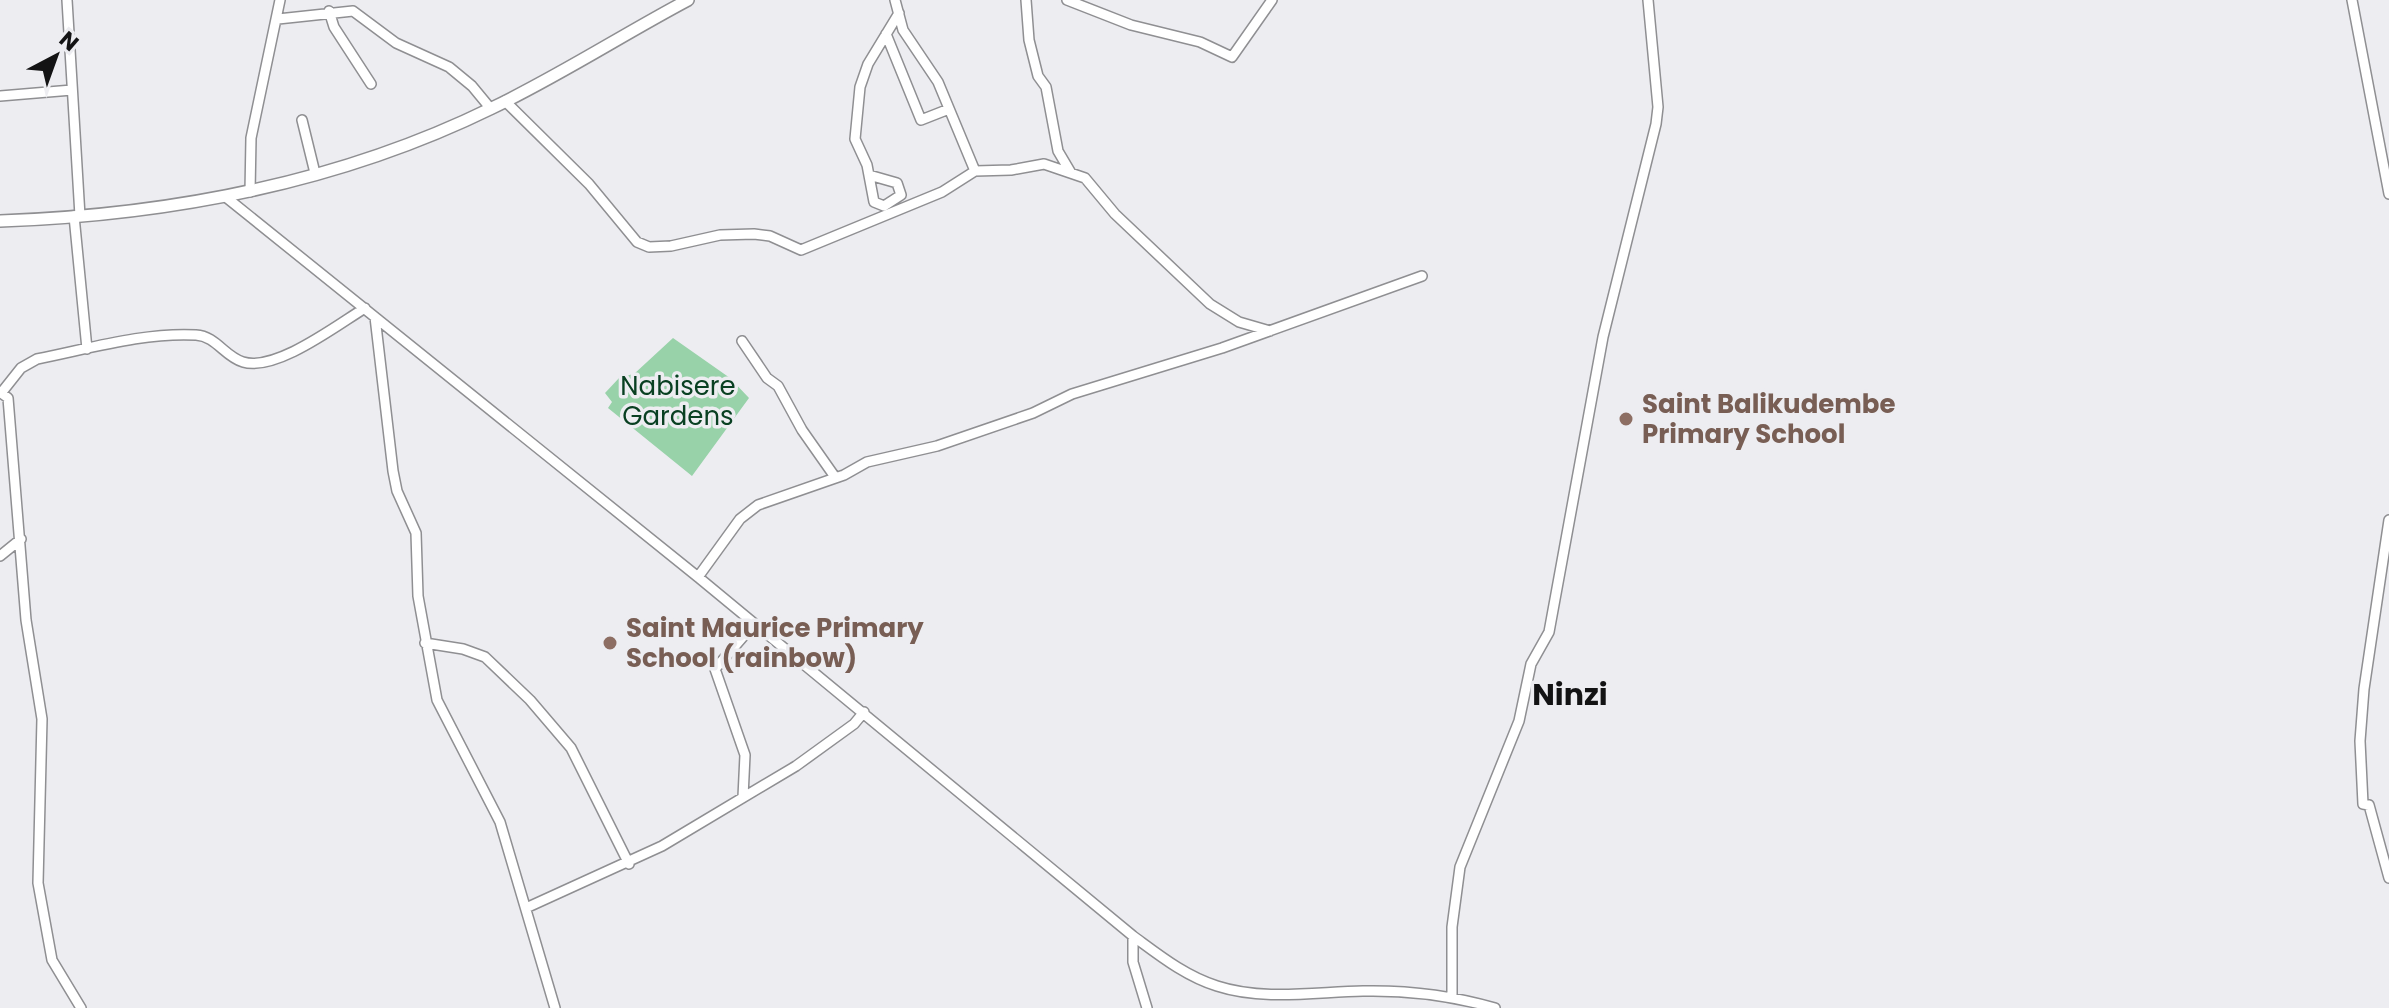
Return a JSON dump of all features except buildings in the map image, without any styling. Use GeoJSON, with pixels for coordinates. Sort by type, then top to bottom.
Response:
{"type":"FeatureCollection","features":[{"type":"Feature","properties":{"kind":"street"},"geometry":{"type":"LineString","coordinates":[[67,0],[87,349]]}},
{"type":"Feature","properties":{"kind":"street"},"geometry":{"type":"LineString","coordinates":[[250,192],[251,138],[280,0]]}},
{"type":"Feature","properties":{"kind":"street"},"geometry":{"type":"LineString","coordinates":[[0,221],[77,216],[227,198],[315,173],[429,136],[491,109],[688,0]]}},
{"type":"Feature","properties":{"kind":"street"},"geometry":{"type":"LineString","coordinates":[[895,0],[906,36],[938,82],[975,171]]}},
{"type":"Feature","properties":{"kind":"street"},"geometry":{"type":"LineString","coordinates":[[1026,0],[1029,40],[1038,76],[1046,87],[1058,151],[1071,173]]}},
{"type":"Feature","properties":{"kind":"street"},"geometry":{"type":"LineString","coordinates":[[1067,0],[1131,25],[1200,42],[1232,57],[1272,0]]}},
{"type":"Feature","properties":{"kind":"street"},"geometry":{"type":"LineString","coordinates":[[1452,996],[1450,961],[1457,878],[1519,721],[1531,664],[1549,632],[1603,337],[1628,226],[1652,142],[1658,107],[1648,0]]}},
{"type":"Feature","properties":{"kind":"street"},"geometry":{"type":"LineString","coordinates":[[2352,0],[2389,194]]}},
{"type":"Feature","properties":{"kind":"street"},"geometry":{"type":"LineString","coordinates":[[278,19],[329,11],[353,11],[396,43],[431,56],[462,77],[491,109]]}},
{"type":"Feature","properties":{"kind":"street"},"geometry":{"type":"LineString","coordinates":[[329,11],[334,27],[371,84]]}},
{"type":"Feature","properties":{"kind":"street"},"geometry":{"type":"LineString","coordinates":[[869,175],[854,131],[862,76],[899,13]]}},
{"type":"Feature","properties":{"kind":"street"},"geometry":{"type":"LineString","coordinates":[[886,34],[921,120],[949,109]]}},
{"type":"Feature","properties":{"kind":"street"},"geometry":{"type":"LineString","coordinates":[[0,96],[72,90]]}},
{"type":"Feature","properties":{"kind":"street"},"geometry":{"type":"LineString","coordinates":[[505,101],[589,184],[637,242],[649,247],[720,235],[754,234],[770,236],[801,250],[942,192],[975,171],[1011,170],[1044,164],[1085,178],[1115,214],[1210,304],[1239,322],[1270,331]]}},
{"type":"Feature","properties":{"kind":"street"},"geometry":{"type":"LineString","coordinates":[[302,120],[315,173]]}},
{"type":"Feature","properties":{"kind":"street"},"geometry":{"type":"LineString","coordinates":[[227,198],[864,712],[1133,936],[1180,969],[1233,990],[1271,994],[1407,991],[1452,996],[1495,1008]]}},
{"type":"Feature","properties":{"kind":"street"},"geometry":{"type":"LineString","coordinates":[[698,577],[749,511],[867,462],[937,446],[1033,413],[1072,394],[1270,331],[1422,276]]}},
{"type":"Feature","properties":{"kind":"street"},"geometry":{"type":"LineString","coordinates":[[81,1008],[52,960],[38,883],[42,719],[26,620],[8,398],[1,392],[29,363],[145,339],[198,335],[212,341],[234,359],[264,364],[365,308]]}},
{"type":"Feature","properties":{"kind":"street"},"geometry":{"type":"LineString","coordinates":[[375,317],[393,471],[419,550],[418,596],[425,643],[442,715],[500,822],[555,1008]]}},
{"type":"Feature","properties":{"kind":"street"},"geometry":{"type":"LineString","coordinates":[[742,341],[767,378],[778,386],[802,430],[835,477]]}},
{"type":"Feature","properties":{"kind":"street"},"geometry":{"type":"LineString","coordinates":[[2389,520],[2367,664],[2360,741],[2363,804],[2369,805],[2389,878]]}},
{"type":"Feature","properties":{"kind":"street"},"geometry":{"type":"LineString","coordinates":[[0,556],[21,539]]}},
{"type":"Feature","properties":{"kind":"street"},"geometry":{"type":"LineString","coordinates":[[743,797],[745,755],[715,669],[754,624]]}},
{"type":"Feature","properties":{"kind":"street"},"geometry":{"type":"LineString","coordinates":[[425,643],[463,649],[485,657],[530,700],[571,748],[629,864]]}},
{"type":"Feature","properties":{"kind":"street"},"geometry":{"type":"LineString","coordinates":[[526,908],[629,864],[796,766],[854,724],[864,712]]}},
{"type":"Feature","properties":{"kind":"street"},"geometry":{"type":"LineString","coordinates":[[1133,936],[1133,962],[1147,1008]]}},
{"type":"Feature","properties":{"kind":"green space","name":"Nabisere Gardens"},"geometry":{"type":"Polygon","coordinates":[[[673,338],[730,378],[749,398],[692,476],[608,408],[612,402],[605,393],[620,377],[634,374],[673,338]]]}},
{"type":"Feature","properties":{"kind":"place","name":"Saint Balikudembe Primary School"},"geometry":{"type":"Point","coordinates":[1626,419]}},
{"type":"Feature","properties":{"kind":"place","name":"Saint Maurice Primary School (rainbow)"},"geometry":{"type":"Point","coordinates":[610,643]}},
{"type":"Feature","properties":{"kind":"district","name":"Ninzi"},"geometry":{"type":"Point","coordinates":[1570,694]}}]}
